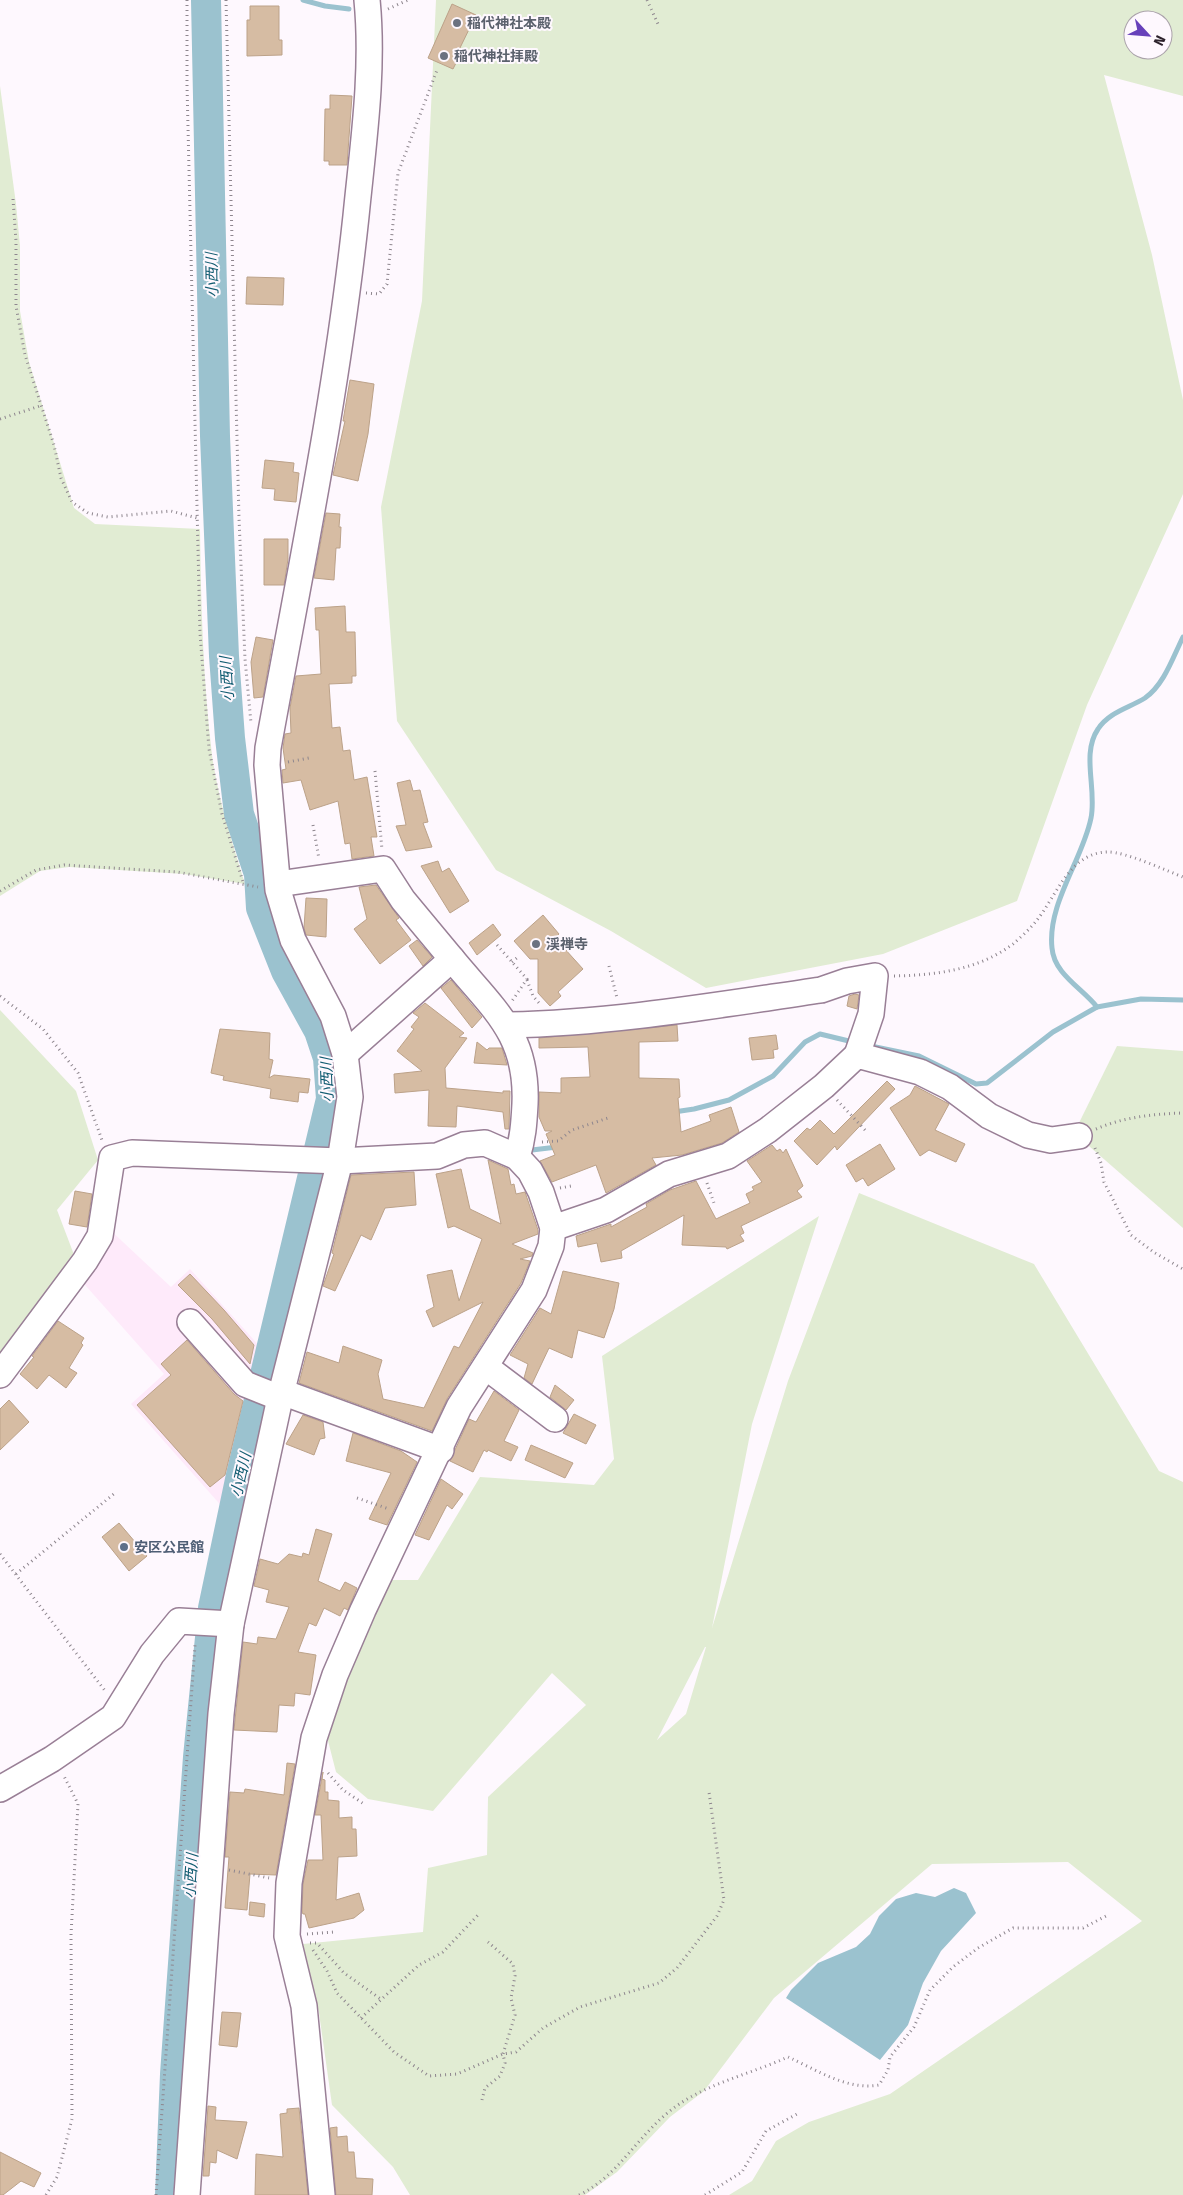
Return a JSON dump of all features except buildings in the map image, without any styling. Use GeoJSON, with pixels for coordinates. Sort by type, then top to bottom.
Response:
{"type":"FeatureCollection","features":[{"type":"Feature","properties":{"kind":"street"},"geometry":{"type":"LineString","coordinates":[[187,2195],[220,1714],[231,1624],[281,1395],[340,1161],[350,1097],[345,1054],[332,1016],[293,940],[278,887],[270,813],[268,748],[306,543],[348,291],[366,127],[367,0]]}},
{"type":"Feature","properties":{"kind":"street"},"geometry":{"type":"LineString","coordinates":[[278,887],[383,869],[403,900],[507,1025],[518,1045],[524,1070],[520,1148],[541,1192],[553,1228],[551,1246],[534,1290],[459,1407],[441,1450],[363,1610],[336,1675],[314,1738],[289,1883],[287,1936],[304,2006],[322,2195]]}},
{"type":"Feature","properties":{"kind":"street"},"geometry":{"type":"LineString","coordinates":[[345,1054],[452,959]]}},
{"type":"Feature","properties":{"kind":"street"},"geometry":{"type":"LineString","coordinates":[[507,1025],[563,1024],[622,1018],[821,990],[847,981],[875,976],[871,1014],[858,1055],[824,1086],[768,1130],[728,1156],[669,1174],[606,1210],[553,1228]]}},
{"type":"Feature","properties":{"kind":"street"},"geometry":{"type":"LineString","coordinates":[[547,1012],[610,1008],[622,1018]]}},
{"type":"Feature","properties":{"kind":"street"},"geometry":{"type":"LineString","coordinates":[[858,1055],[920,1072],[943,1083],[989,1116],[1028,1135],[1051,1140],[1079,1136]]}},
{"type":"Feature","properties":{"kind":"street"},"geometry":{"type":"LineString","coordinates":[[0,1375],[85,1261],[100,1236],[112,1158],[132,1153],[340,1161],[437,1156],[464,1145],[485,1143],[520,1148]]}},
{"type":"Feature","properties":{"kind":"street"},"geometry":{"type":"LineString","coordinates":[[190,1322],[245,1384],[441,1450]]}},
{"type":"Feature","properties":{"kind":"street"},"geometry":{"type":"LineString","coordinates":[[486,1367],[555,1419]]}},
{"type":"Feature","properties":{"kind":"street"},"geometry":{"type":"LineString","coordinates":[[0,1789],[52,1759],[113,1717],[152,1654],[179,1621],[231,1624]]}},
{"type":"Feature","properties":{"kind":"path"},"geometry":{"type":"LineString","coordinates":[[187,0],[186,85],[200,633],[209,749],[222,814],[244,885]]}},
{"type":"Feature","properties":{"kind":"path"},"geometry":{"type":"LineString","coordinates":[[226,0],[233,310],[245,659],[252,736],[268,748]]}},
{"type":"Feature","properties":{"kind":"path"},"geometry":{"type":"LineString","coordinates":[[647,0],[658,24]]}},
{"type":"Feature","properties":{"kind":"path"},"geometry":{"type":"LineString","coordinates":[[348,291],[379,294],[387,284],[398,173],[437,70]]}},
{"type":"Feature","properties":{"kind":"path"},"geometry":{"type":"LineString","coordinates":[[13,199],[16,241],[16,306],[25,355],[54,445],[61,478],[72,502],[88,513],[108,517],[171,511],[197,518]]}},
{"type":"Feature","properties":{"kind":"path"},"geometry":{"type":"LineString","coordinates":[[0,419],[40,406]]}},
{"type":"Feature","properties":{"kind":"path"},"geometry":{"type":"LineString","coordinates":[[375,771],[383,869]]}},
{"type":"Feature","properties":{"kind":"path"},"geometry":{"type":"LineString","coordinates":[[313,825],[322,878]]}},
{"type":"Feature","properties":{"kind":"path"},"geometry":{"type":"LineString","coordinates":[[875,976],[941,974],[977,964],[1013,944],[1037,920],[1062,880],[1085,856],[1108,852],[1183,877]]}},
{"type":"Feature","properties":{"kind":"path"},"geometry":{"type":"LineString","coordinates":[[0,891],[36,870],[64,865],[177,872],[244,885],[278,887]]}},
{"type":"Feature","properties":{"kind":"path"},"geometry":{"type":"LineString","coordinates":[[497,945],[527,979],[533,996],[547,1012]]}},
{"type":"Feature","properties":{"kind":"path"},"geometry":{"type":"LineString","coordinates":[[512,962],[519,956]]}},
{"type":"Feature","properties":{"kind":"path"},"geometry":{"type":"LineString","coordinates":[[609,966],[622,1018]]}},
{"type":"Feature","properties":{"kind":"path"},"geometry":{"type":"LineString","coordinates":[[515,997],[527,979]]}},
{"type":"Feature","properties":{"kind":"path"},"geometry":{"type":"LineString","coordinates":[[0,996],[43,1029],[78,1073],[105,1150],[112,1158]]}},
{"type":"Feature","properties":{"kind":"path"},"geometry":{"type":"LineString","coordinates":[[824,1086],[866,1131]]}},
{"type":"Feature","properties":{"kind":"path"},"geometry":{"type":"LineString","coordinates":[[1079,1136],[1110,1123],[1145,1115],[1183,1113]]}},
{"type":"Feature","properties":{"kind":"path"},"geometry":{"type":"LineString","coordinates":[[520,1148],[558,1141],[572,1130],[611,1117]]}},
{"type":"Feature","properties":{"kind":"path"},"geometry":{"type":"LineString","coordinates":[[1079,1136],[1097,1149],[1104,1182],[1131,1234],[1156,1253],[1183,1269]]}},
{"type":"Feature","properties":{"kind":"path"},"geometry":{"type":"LineString","coordinates":[[16,1574],[115,1493]]}},
{"type":"Feature","properties":{"kind":"path"},"geometry":{"type":"LineString","coordinates":[[357,1498],[409,1516]]}},
{"type":"Feature","properties":{"kind":"path"},"geometry":{"type":"LineString","coordinates":[[0,1554],[119,1708]]}},
{"type":"Feature","properties":{"kind":"path"},"geometry":{"type":"LineString","coordinates":[[156,2195],[194,1645],[179,1621]]}},
{"type":"Feature","properties":{"kind":"path"},"geometry":{"type":"LineString","coordinates":[[46,2195],[57,2177],[72,2119],[71,1936],[78,1804],[69,1784],[52,1759]]}},
{"type":"Feature","properties":{"kind":"path"},"geometry":{"type":"LineString","coordinates":[[327,1772],[343,1790],[364,1804]]}},
{"type":"Feature","properties":{"kind":"path"},"geometry":{"type":"LineString","coordinates":[[382,2000],[344,1973],[317,1943],[308,1943],[327,1971],[337,1993],[394,2052],[430,2076],[457,2074],[503,2054],[516,2052],[543,2028],[580,2007],[659,1983],[677,1968],[717,1916],[724,1900],[709,1792]]}},
{"type":"Feature","properties":{"kind":"path"},"geometry":{"type":"LineString","coordinates":[[209,1866],[289,1883]]}},
{"type":"Feature","properties":{"kind":"path"},"geometry":{"type":"LineString","coordinates":[[361,2018],[419,1965],[443,1952],[478,1915]]}},
{"type":"Feature","properties":{"kind":"path"},"geometry":{"type":"LineString","coordinates":[[579,2195],[613,2170],[665,2115],[698,2091],[755,2072],[788,2057],[852,2085],[865,2088],[878,2085],[888,2070],[890,2056],[914,2027],[930,1990],[953,1967],[978,1948],[1013,1928],[1083,1928],[1108,1915]]}},
{"type":"Feature","properties":{"kind":"path"},"geometry":{"type":"LineString","coordinates":[[287,1936],[334,1932]]}},
{"type":"Feature","properties":{"kind":"path"},"geometry":{"type":"LineString","coordinates":[[482,2100],[486,2088],[500,2076],[505,2063],[503,2054],[515,2015],[512,1998],[515,1976],[513,1964],[488,1942]]}},
{"type":"Feature","properties":{"kind":"path"},"geometry":{"type":"LineString","coordinates":[[705,2195],[742,2172],[766,2131],[797,2114]]}},
{"type":"Feature","properties":{"kind":"shaded area"},"geometry":{"type":"Polygon","coordinates":[[[107,1227],[171,1287],[190,1269],[264,1351],[225,1510],[131,1404],[164,1374],[78,1277],[107,1227]]]}},
{"type":"Feature","properties":{"kind":"green space"},"geometry":{"type":"Polygon","coordinates":[[[436,0],[1183,0],[1183,96],[1104,75],[1152,255],[1183,400],[1183,494],[1087,705],[1017,901],[883,954],[706,988],[611,931],[496,870],[397,721],[381,507],[422,301],[436,0]]]}},
{"type":"Feature","properties":{"kind":"green space"},"geometry":{"type":"Polygon","coordinates":[[[0,86],[20,246],[20,311],[29,362],[74,508],[95,524],[200,529],[206,699],[212,755],[230,836],[245,884],[184,874],[69,867],[40,871],[0,896],[0,86]]]}},
{"type":"Feature","properties":{"kind":"green space"},"geometry":{"type":"Polygon","coordinates":[[[0,1010],[76,1091],[98,1160],[57,1210],[76,1260],[0,1358],[0,1010]]]}},
{"type":"Feature","properties":{"kind":"green space"},"geometry":{"type":"Polygon","coordinates":[[[1117,1046],[1183,1051],[1183,1228],[1074,1133],[1117,1046]]]}},
{"type":"Feature","properties":{"kind":"green space"},"geometry":{"type":"Polygon","coordinates":[[[859,1193],[1034,1264],[1159,1471],[1183,1482],[1183,2195],[729,2195],[752,2181],[776,2141],[809,2122],[890,2094],[1142,1921],[1068,1862],[932,1864],[774,1998],[704,2091],[670,2117],[617,2172],[585,2195],[410,2195],[393,2167],[332,2105],[319,2013],[303,1944],[423,1932],[428,1868],[487,1855],[488,1797],[586,1705],[552,1673],[433,1811],[368,1799],[336,1772],[326,1733],[345,1678],[389,1580],[418,1580],[480,1477],[594,1485],[614,1459],[602,1356],[819,1216],[752,1424],[712,1628],[788,1381],[859,1193]],[[706,1647],[657,1740],[686,1714],[706,1647]]]}},
{"type":"Feature","properties":{"kind":"water"},"geometry":{"type":"Polygon","coordinates":[[[954,1888],[966,1893],[976,1913],[941,1951],[923,1983],[908,2025],[880,2060],[786,1998],[791,1990],[818,1963],[856,1947],[870,1934],[879,1916],[896,1899],[916,1893],[935,1897],[954,1888]]]}},
{"type":"Feature","properties":{"kind":"waterway","name":"小西川"},"geometry":{"type":"LineString","coordinates":[[170,2195],[175,2074],[198,1757],[213,1608],[241,1475],[331,1099],[328,1058],[319,1031],[286,971],[261,908],[259,874],[239,814],[230,738],[224,656],[215,436],[206,0]]}},
{"type":"Feature","properties":{"kind":"waterway"},"geometry":{"type":"LineString","coordinates":[[303,0],[325,6],[349,9]]}},
{"type":"Feature","properties":{"kind":"waterway"},"geometry":{"type":"LineString","coordinates":[[1097,1007],[1063,973],[1054,957],[1052,948],[1052,931],[1060,898],[1087,834],[1091,818],[1090,760],[1093,739],[1098,729],[1108,718],[1145,698],[1158,686],[1183,637]]}},
{"type":"Feature","properties":{"kind":"waterway"},"geometry":{"type":"LineString","coordinates":[[866,1045],[919,1056],[976,1084],[987,1083],[1053,1032],[1097,1007],[1141,999],[1183,1000]]}},
{"type":"Feature","properties":{"kind":"waterway"},"geometry":{"type":"LineString","coordinates":[[674,1112],[729,1100],[773,1076],[805,1042],[820,1034],[853,1042]]}},
{"type":"Feature","properties":{"kind":"waterway"},"geometry":{"type":"LineString","coordinates":[[526,1148],[532,1150],[557,1147]]}},
{"type":"Feature","properties":{"kind":"place","name":"稲代神社本殿"},"geometry":{"type":"Point","coordinates":[457,23]}},
{"type":"Feature","properties":{"kind":"place","name":"稲代神社拝殿"},"geometry":{"type":"Point","coordinates":[444,56]}},
{"type":"Feature","properties":{"kind":"place","name":"渓禅寺"},"geometry":{"type":"Point","coordinates":[536,944]}},
{"type":"Feature","properties":{"kind":"place","name":"安区公民館"},"geometry":{"type":"Point","coordinates":[124,1547]}}]}
